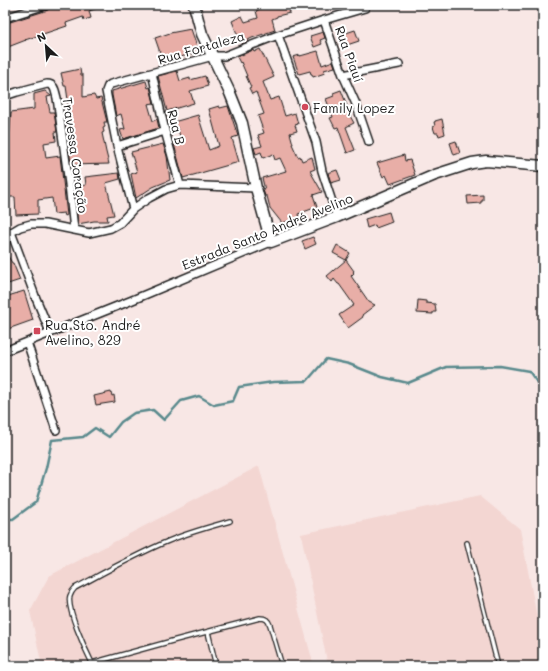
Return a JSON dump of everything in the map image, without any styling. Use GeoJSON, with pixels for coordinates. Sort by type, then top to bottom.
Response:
{"type":"FeatureCollection","features":[{"type":"Feature","properties":{"kind":"main road"},"geometry":{"type":"LineString","coordinates":[[194,5],[202,34],[230,93],[242,124],[247,140],[256,188],[271,242]]}},
{"type":"Feature","properties":{"kind":"main road","name":"Estrada Santo André Avelino"},"geometry":{"type":"LineString","coordinates":[[271,242],[338,217],[435,176],[472,163],[492,162],[543,166]]}},
{"type":"Feature","properties":{"kind":"street"},"geometry":{"type":"LineString","coordinates":[[5,18],[46,5]]}},
{"type":"Feature","properties":{"kind":"street","name":"Rua Fortaleza"},"geometry":{"type":"LineString","coordinates":[[118,146],[106,91],[108,86],[111,84],[213,56],[224,56],[278,35],[365,8]]}},
{"type":"Feature","properties":{"kind":"street","name":"Rua Piauí"},"geometry":{"type":"LineString","coordinates":[[324,20],[369,142]]}},
{"type":"Feature","properties":{"kind":"street"},"geometry":{"type":"LineString","coordinates":[[278,35],[316,142],[322,170],[338,217]]}},
{"type":"Feature","properties":{"kind":"street"},"geometry":{"type":"LineString","coordinates":[[344,75],[399,64]]}},
{"type":"Feature","properties":{"kind":"street","name":"Rua B"},"geometry":{"type":"LineString","coordinates":[[152,73],[165,132],[180,185]]}},
{"type":"Feature","properties":{"kind":"street","name":"Travessa Coração"},"geometry":{"type":"LineString","coordinates":[[5,96],[47,84],[53,86],[57,98],[74,230]]}},
{"type":"Feature","properties":{"kind":"street"},"geometry":{"type":"LineString","coordinates":[[133,209],[118,146],[165,132]]}},
{"type":"Feature","properties":{"kind":"street"},"geometry":{"type":"LineString","coordinates":[[50,332],[8,234],[20,227],[31,224],[45,224],[89,233],[111,228],[120,223],[133,209],[158,193],[180,185],[256,188]]}},
{"type":"Feature","properties":{"kind":"street","name":"Estrada Santo André Avelino"},"geometry":{"type":"LineString","coordinates":[[5,351],[271,242]]}},
{"type":"Feature","properties":{"kind":"street"},"geometry":{"type":"LineString","coordinates":[[27,342],[56,430]]}},
{"type":"Feature","properties":{"kind":"lane"},"geometry":{"type":"LineString","coordinates":[[230,521],[166,542],[75,588],[70,595],[69,605],[86,651],[93,665],[208,632],[265,618],[270,625],[282,666]]}},
{"type":"Feature","properties":{"kind":"lane"},"geometry":{"type":"LineString","coordinates":[[467,543],[498,666]]}},
{"type":"Feature","properties":{"kind":"lane"},"geometry":{"type":"LineString","coordinates":[[208,632],[216,666]]}},
{"type":"Feature","properties":{"kind":"shaded area"},"geometry":{"type":"Polygon","coordinates":[[[259,466],[314,666],[42,666],[30,611],[49,576],[259,466]]]}},
{"type":"Feature","properties":{"kind":"shaded area"},"geometry":{"type":"Polygon","coordinates":[[[480,496],[520,529],[543,649],[543,666],[328,666],[301,534],[480,496]]]}},
{"type":"Feature","properties":{"kind":"building"},"geometry":{"type":"Polygon","coordinates":[[[52,5],[104,6],[89,11],[91,18],[84,20],[83,17],[66,23],[67,26],[8,47],[5,37],[5,27],[8,26],[7,23],[48,10],[52,5]]]}},
{"type":"Feature","properties":{"kind":"building"},"geometry":{"type":"Polygon","coordinates":[[[271,5],[288,5],[290,13],[277,16],[272,19],[275,30],[252,38],[241,44],[232,21],[242,16],[245,22],[258,18],[256,11],[271,5]]]}},
{"type":"Feature","properties":{"kind":"building"},"geometry":{"type":"Polygon","coordinates":[[[191,29],[199,52],[173,59],[174,62],[164,64],[155,38],[170,33],[191,29]]]}},
{"type":"Feature","properties":{"kind":"building"},"geometry":{"type":"Polygon","coordinates":[[[355,30],[359,41],[347,45],[343,34],[355,30]]]}},
{"type":"Feature","properties":{"kind":"building"},"geometry":{"type":"Polygon","coordinates":[[[323,32],[325,38],[320,40],[322,44],[314,47],[310,36],[323,32]]]}},
{"type":"Feature","properties":{"kind":"building"},"geometry":{"type":"Polygon","coordinates":[[[260,49],[274,77],[263,82],[270,100],[279,97],[285,116],[295,113],[298,124],[295,125],[297,131],[290,133],[292,144],[298,157],[300,156],[302,161],[312,157],[315,169],[310,171],[322,192],[313,195],[317,207],[298,214],[299,218],[282,223],[270,208],[267,196],[265,196],[263,190],[265,190],[262,178],[286,171],[280,158],[275,160],[273,154],[263,158],[261,152],[256,154],[254,148],[262,146],[258,135],[264,133],[258,116],[264,114],[256,92],[252,94],[249,88],[251,87],[247,76],[241,62],[240,63],[237,57],[253,50],[254,52],[260,49]]]}},
{"type":"Feature","properties":{"kind":"building"},"geometry":{"type":"Polygon","coordinates":[[[318,51],[322,65],[333,61],[335,67],[324,70],[325,73],[313,77],[310,71],[299,74],[293,57],[318,51]]]}},
{"type":"Feature","properties":{"kind":"building"},"geometry":{"type":"Polygon","coordinates":[[[80,69],[81,75],[83,75],[83,97],[94,95],[96,99],[101,98],[107,122],[104,122],[105,127],[103,128],[104,132],[102,133],[109,164],[71,165],[65,117],[70,117],[66,86],[64,86],[61,73],[80,69]]]}},
{"type":"Feature","properties":{"kind":"building"},"geometry":{"type":"Polygon","coordinates":[[[177,71],[180,81],[205,76],[208,86],[190,91],[194,103],[167,111],[158,76],[177,71]]]}},
{"type":"Feature","properties":{"kind":"building"},"geometry":{"type":"Polygon","coordinates":[[[146,81],[148,88],[150,87],[154,103],[148,104],[153,121],[157,119],[159,128],[123,139],[120,130],[125,129],[121,114],[116,116],[112,91],[146,81]]]}},
{"type":"Feature","properties":{"kind":"building"},"geometry":{"type":"Polygon","coordinates":[[[341,90],[354,123],[346,127],[355,150],[347,153],[338,127],[335,128],[330,118],[333,117],[326,99],[334,96],[333,93],[341,90]]]}},
{"type":"Feature","properties":{"kind":"building"},"geometry":{"type":"Polygon","coordinates":[[[45,91],[51,96],[47,97],[50,112],[54,112],[57,132],[55,132],[56,141],[44,143],[46,158],[60,156],[67,215],[65,216],[64,213],[54,214],[52,198],[38,200],[38,214],[16,215],[15,197],[5,197],[11,112],[34,109],[34,94],[45,91]]]}},
{"type":"Feature","properties":{"kind":"building"},"geometry":{"type":"Polygon","coordinates":[[[219,106],[220,108],[228,106],[238,136],[232,138],[239,162],[183,178],[174,144],[174,141],[181,139],[177,127],[171,129],[170,123],[198,115],[209,150],[219,146],[209,109],[219,106]]]}},
{"type":"Feature","properties":{"kind":"building"},"geometry":{"type":"Polygon","coordinates":[[[442,119],[445,134],[439,136],[438,133],[435,133],[433,127],[435,126],[435,121],[442,119]]]}},
{"type":"Feature","properties":{"kind":"building"},"geometry":{"type":"Polygon","coordinates":[[[456,141],[460,153],[454,155],[450,143],[456,141]]]}},
{"type":"Feature","properties":{"kind":"building"},"geometry":{"type":"Polygon","coordinates":[[[163,144],[167,156],[170,180],[153,187],[136,198],[131,174],[137,172],[131,152],[163,144]]]}},
{"type":"Feature","properties":{"kind":"building"},"geometry":{"type":"Polygon","coordinates":[[[404,155],[405,161],[410,160],[415,175],[390,184],[386,175],[383,177],[377,163],[404,155]]]}},
{"type":"Feature","properties":{"kind":"building"},"geometry":{"type":"Polygon","coordinates":[[[337,170],[341,180],[331,183],[328,173],[337,170]]]}},
{"type":"Feature","properties":{"kind":"building"},"geometry":{"type":"Polygon","coordinates":[[[119,173],[120,179],[106,183],[114,215],[107,216],[108,221],[94,221],[78,224],[74,187],[86,185],[85,177],[119,173]]]}},
{"type":"Feature","properties":{"kind":"building"},"geometry":{"type":"Polygon","coordinates":[[[483,195],[483,201],[481,201],[481,203],[468,204],[467,196],[483,195]]]}},
{"type":"Feature","properties":{"kind":"building"},"geometry":{"type":"Polygon","coordinates":[[[389,212],[392,222],[376,228],[375,225],[367,228],[365,219],[389,212]]]}},
{"type":"Feature","properties":{"kind":"building"},"geometry":{"type":"Polygon","coordinates":[[[313,237],[316,244],[305,249],[302,241],[313,237]]]}},
{"type":"Feature","properties":{"kind":"building"},"geometry":{"type":"Polygon","coordinates":[[[337,245],[350,253],[346,260],[333,253],[337,245]]]}},
{"type":"Feature","properties":{"kind":"building"},"geometry":{"type":"Polygon","coordinates":[[[5,251],[13,263],[20,280],[5,285],[5,251]]]}},
{"type":"Feature","properties":{"kind":"building"},"geometry":{"type":"Polygon","coordinates":[[[346,260],[354,271],[351,276],[369,302],[375,305],[362,315],[363,317],[348,328],[339,315],[354,305],[339,284],[334,279],[332,282],[327,276],[346,260]]]}},
{"type":"Feature","properties":{"kind":"building"},"geometry":{"type":"Polygon","coordinates":[[[24,291],[33,320],[5,330],[5,297],[24,291]]]}},
{"type":"Feature","properties":{"kind":"building"},"geometry":{"type":"Polygon","coordinates":[[[418,300],[435,304],[436,312],[433,312],[433,314],[417,313],[418,300]]]}},
{"type":"Feature","properties":{"kind":"building"},"geometry":{"type":"Polygon","coordinates":[[[111,392],[112,396],[114,395],[115,402],[96,405],[94,396],[111,392]]]}},
{"type":"Feature","properties":{"kind":"waterway"},"geometry":{"type":"LineString","coordinates":[[5,519],[13,519],[36,502],[52,440],[83,437],[95,428],[109,437],[121,422],[134,413],[153,410],[164,420],[181,401],[199,396],[214,405],[233,401],[239,387],[273,382],[307,381],[326,359],[349,364],[382,377],[408,383],[446,367],[500,366],[529,371],[541,388],[543,388]]}},
{"type":"Feature","properties":{"kind":"place","name":"Family Lopez"},"geometry":{"type":"Point","coordinates":[305,107]}},
{"type":"Feature","properties":{"kind":"place","name":"Rua Sto. André Avelino, 829"},"geometry":{"type":"Point","coordinates":[37,331]}}]}
